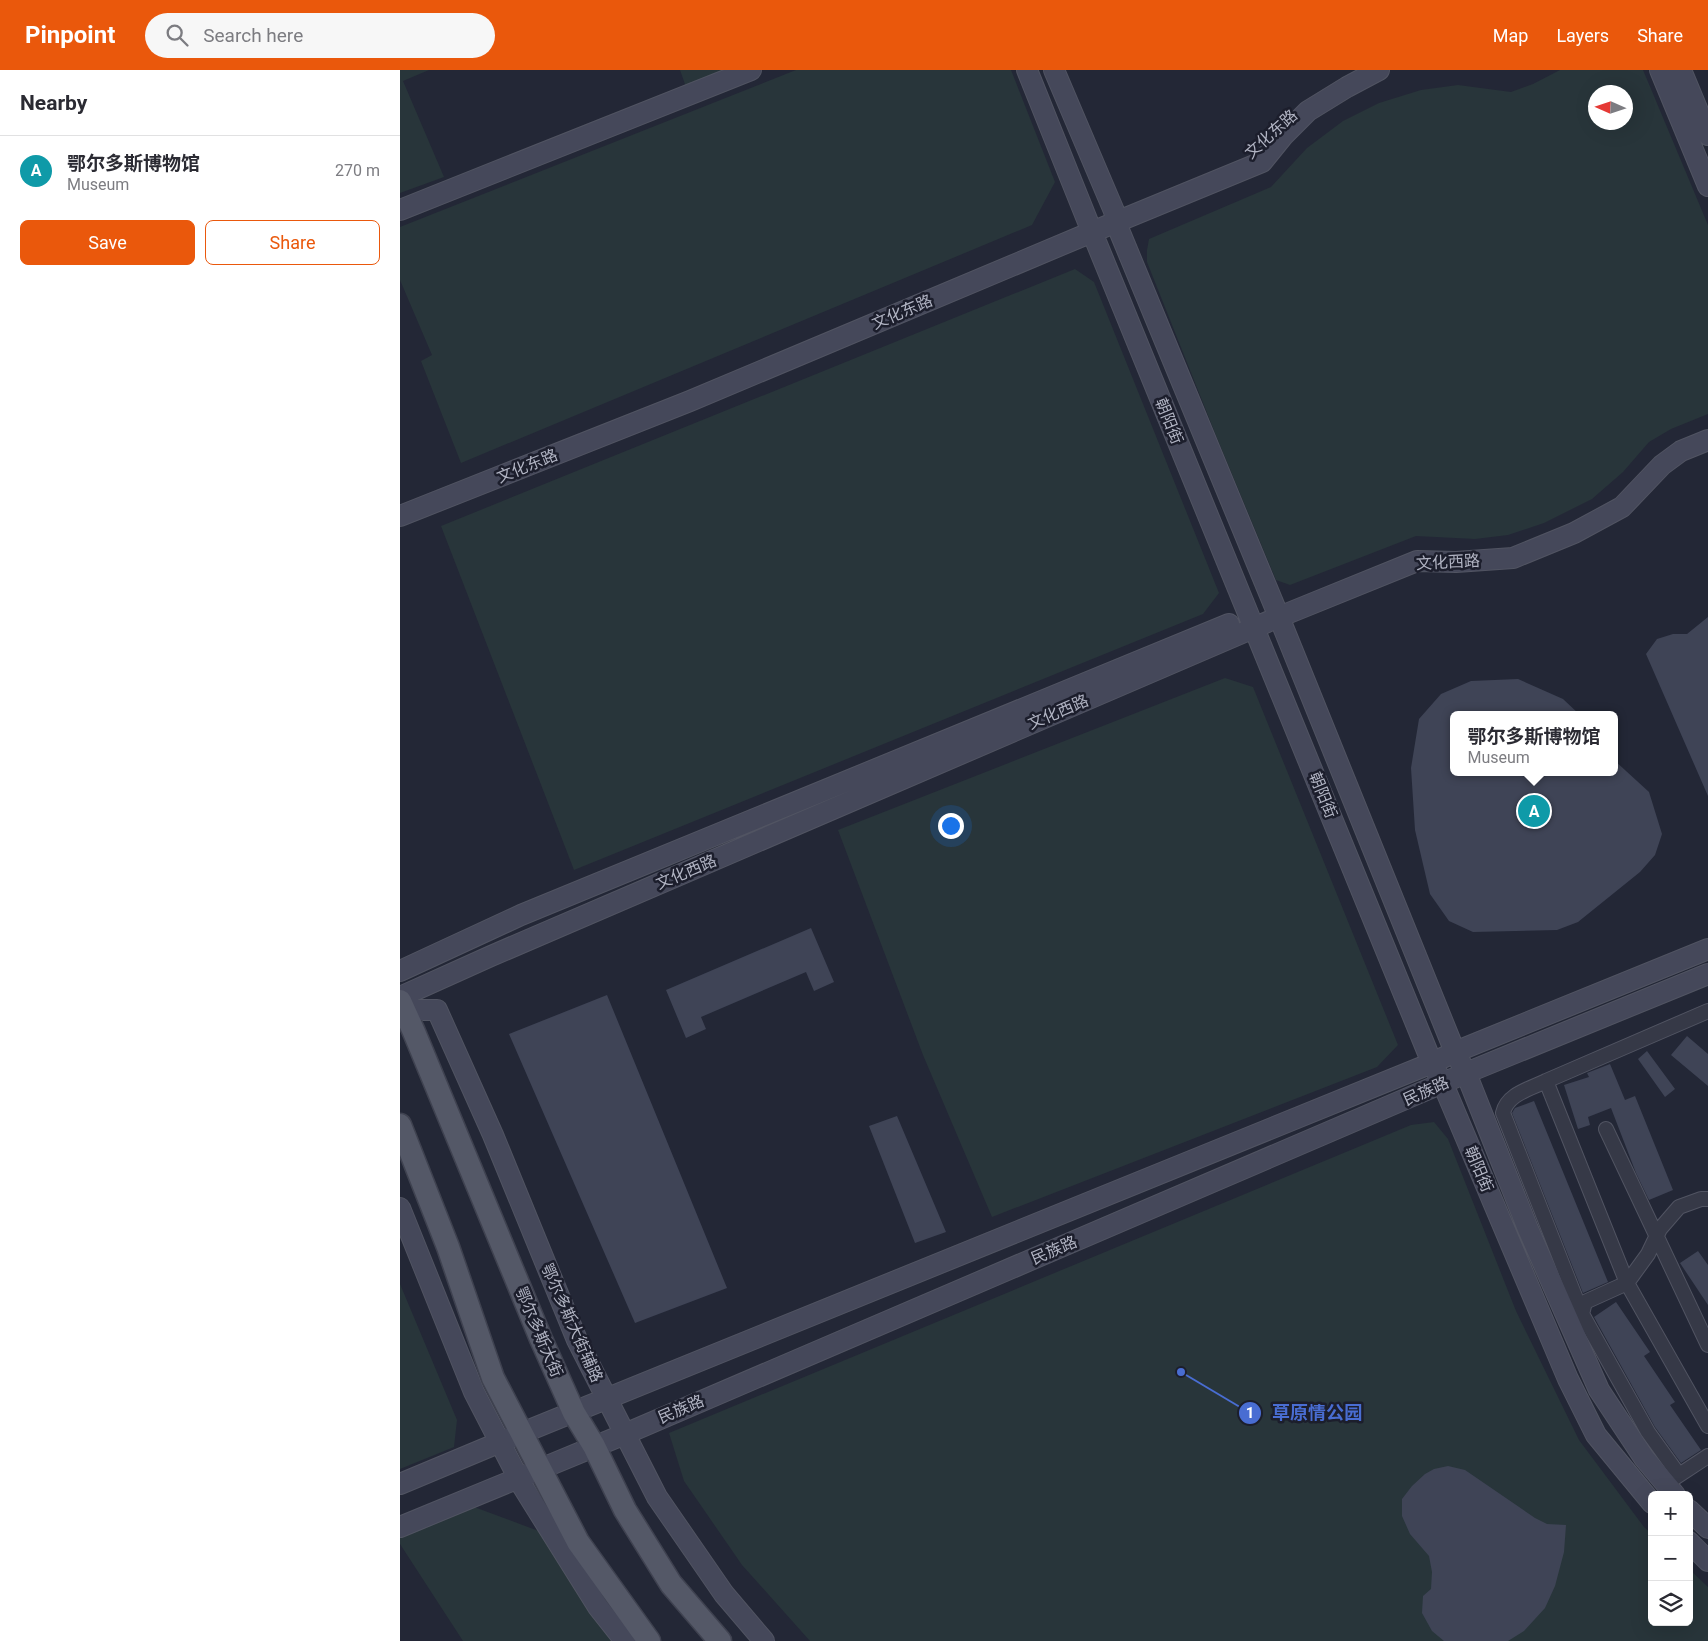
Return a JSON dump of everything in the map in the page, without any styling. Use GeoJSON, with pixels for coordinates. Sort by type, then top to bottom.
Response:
{"type":"FeatureCollection","features":[{"type":"Feature","properties":{"kind":"main road","name":"鄂尔多斯大街"},"geometry":{"type":"LineString","coordinates":[[402,1002],[541,1339],[574,1413],[594,1446],[625,1510],[671,1584],[720,1641]]}},
{"type":"Feature","properties":{"kind":"main road"},"geometry":{"type":"LineString","coordinates":[[400,1125],[448,1246],[494,1378],[578,1542],[649,1641]]}},
{"type":"Feature","properties":{"kind":"street"},"geometry":{"type":"LineString","coordinates":[[400,210],[751,70]]}},
{"type":"Feature","properties":{"kind":"street","name":"朝阳街"},"geometry":{"type":"LineString","coordinates":[[1028,70],[1090,227],[1432,1063],[1443,1084],[1568,1379],[1596,1434],[1648,1498]]}},
{"type":"Feature","properties":{"kind":"street","name":"朝阳街"},"geometry":{"type":"LineString","coordinates":[[1054,70],[1277,611],[1455,1052],[1466,1073],[1528,1229],[1598,1390],[1644,1458],[1673,1484]]}},
{"type":"Feature","properties":{"kind":"street","name":"文化东路"},"geometry":{"type":"LineString","coordinates":[[1115,217],[1244,159],[1314,95],[1359,70]]}},
{"type":"Feature","properties":{"kind":"street","name":"文化东路"},"geometry":{"type":"LineString","coordinates":[[400,504],[1115,217],[1262,162],[1282,136],[1308,111],[1379,70]]}},
{"type":"Feature","properties":{"kind":"street"},"geometry":{"type":"LineString","coordinates":[[1660,70],[1708,186]]}},
{"type":"Feature","properties":{"kind":"street"},"geometry":{"type":"LineString","coordinates":[[1681,70],[1708,135]]}},
{"type":"Feature","properties":{"kind":"street","name":"文化东路"},"geometry":{"type":"LineString","coordinates":[[400,516],[690,401],[1090,227]]}},
{"type":"Feature","properties":{"kind":"street","name":"文化西路"},"geometry":{"type":"LineString","coordinates":[[402,1002],[500,952],[1277,611],[1413,549],[1477,551],[1521,546],[1554,534],[1598,511],[1640,473],[1662,447],[1708,429]]}},
{"type":"Feature","properties":{"kind":"street","name":"文化西路"},"geometry":{"type":"LineString","coordinates":[[1277,611],[1417,561],[1456,562],[1513,558],[1574,533],[1622,507],[1662,465],[1680,451],[1708,440]]}},
{"type":"Feature","properties":{"kind":"street","name":"文化西路"},"geometry":{"type":"LineString","coordinates":[[400,971],[520,915],[1252,622]]}},
{"type":"Feature","properties":{"kind":"street","name":"民族路"},"geometry":{"type":"LineString","coordinates":[[400,1484],[1708,949]]}},
{"type":"Feature","properties":{"kind":"street","name":"民族路"},"geometry":{"type":"LineString","coordinates":[[400,1528],[518,1477],[625,1434],[1466,1073],[1708,974]]}},
{"type":"Feature","properties":{"kind":"street","name":"鄂尔多斯大街辅路"},"geometry":{"type":"LineString","coordinates":[[402,1002],[437,1010],[493,1135],[577,1340],[657,1497],[724,1594],[764,1641]]}},
{"type":"Feature","properties":{"kind":"street"},"geometry":{"type":"LineString","coordinates":[[1708,1011],[1511,1098],[1504,1106],[1503,1113],[1582,1314],[1648,1432],[1673,1484],[1708,1456]]}},
{"type":"Feature","properties":{"kind":"street"},"geometry":{"type":"LineString","coordinates":[[1546,1081],[1627,1283],[1708,1426]]}},
{"type":"Feature","properties":{"kind":"street"},"geometry":{"type":"LineString","coordinates":[[1606,1129],[1708,1345]]}},
{"type":"Feature","properties":{"kind":"street"},"geometry":{"type":"LineString","coordinates":[[1582,1314],[1585,1302],[1627,1283],[1648,1254],[1660,1229],[1679,1207],[1708,1199]]}},
{"type":"Feature","properties":{"kind":"street"},"geometry":{"type":"LineString","coordinates":[[400,1208],[474,1392],[518,1477],[598,1607],[625,1641]]}},
{"type":"Feature","properties":{"kind":"street"},"geometry":{"type":"LineString","coordinates":[[1693,1514],[1708,1528]]}},
{"type":"Feature","properties":{"kind":"street"},"geometry":{"type":"LineString","coordinates":[[1693,1546],[1708,1561]]}},
{"type":"Feature","properties":{"kind":"shaded area"},"geometry":{"type":"Polygon","coordinates":[[[400,70],[429,70],[403,81],[444,177],[400,193],[400,70]]]}},
{"type":"Feature","properties":{"kind":"shaded area"},"geometry":{"type":"Polygon","coordinates":[[[680,70],[725,70],[686,87],[680,70]]]}},
{"type":"Feature","properties":{"kind":"shaded area"},"geometry":{"type":"Polygon","coordinates":[[[796,70],[1011,70],[1055,182],[1032,225],[461,463],[421,361],[432,355],[400,280],[400,227],[796,70]]]}},
{"type":"Feature","properties":{"kind":"shaded area"},"geometry":{"type":"Polygon","coordinates":[[[1560,70],[1643,70],[1708,225],[1708,414],[1671,429],[1649,442],[1623,472],[1592,499],[1544,523],[1508,535],[1475,539],[1416,536],[1290,585],[1276,580],[1147,262],[1149,239],[1271,187],[1307,148],[1343,121],[1379,103],[1421,90],[1458,85],[1511,92],[1533,84],[1560,70]]]}},
{"type":"Feature","properties":{"kind":"shaded area"},"geometry":{"type":"Polygon","coordinates":[[[1075,269],[1094,282],[1219,593],[1203,614],[574,870],[441,526],[1075,269]]]}},
{"type":"Feature","properties":{"kind":"shaded area"},"geometry":{"type":"Polygon","coordinates":[[[1225,678],[1253,687],[1398,1045],[1377,1067],[992,1217],[923,1055],[838,830],[1225,678]]]}},
{"type":"Feature","properties":{"kind":"shaded area"},"geometry":{"type":"Polygon","coordinates":[[[1434,1122],[1448,1139],[1516,1311],[1579,1440],[1648,1530],[1648,1626],[1693,1626],[1693,1573],[1708,1587],[1708,1641],[810,1641],[742,1565],[684,1481],[669,1433],[1411,1125],[1434,1122]]]}},
{"type":"Feature","properties":{"kind":"shaded area"},"geometry":{"type":"Polygon","coordinates":[[[400,1284],[457,1420],[454,1447],[400,1469],[400,1284]]]}},
{"type":"Feature","properties":{"kind":"shaded area"},"geometry":{"type":"Polygon","coordinates":[[[466,1504],[544,1533],[615,1641],[463,1641],[400,1544],[400,1534],[466,1504]]]}},
{"type":"Feature","properties":{"kind":"building"},"geometry":{"type":"Polygon","coordinates":[[[1708,617],[1708,796],[1646,654],[1657,639],[1673,634],[1687,634],[1708,617]]]}},
{"type":"Feature","properties":{"kind":"building"},"geometry":{"type":"Polygon","coordinates":[[[1518,679],[1563,699],[1576,711],[1450,711],[1450,776],[1618,776],[1618,764],[1649,792],[1662,834],[1655,855],[1640,872],[1578,922],[1557,930],[1473,932],[1449,921],[1430,894],[1415,830],[1411,768],[1419,719],[1441,694],[1471,681],[1518,679]]]}},
{"type":"Feature","properties":{"kind":"building"},"geometry":{"type":"Polygon","coordinates":[[[811,928],[834,982],[814,991],[806,972],[701,1017],[706,1029],[686,1038],[666,990],[811,928]]]}},
{"type":"Feature","properties":{"kind":"building"},"geometry":{"type":"Polygon","coordinates":[[[607,995],[727,1288],[635,1323],[509,1034],[607,995]]]}},
{"type":"Feature","properties":{"kind":"building"},"geometry":{"type":"Polygon","coordinates":[[[1687,1036],[1708,1054],[1708,1086],[1671,1055],[1687,1036]]]}},
{"type":"Feature","properties":{"kind":"building"},"geometry":{"type":"Polygon","coordinates":[[[1647,1051],[1675,1089],[1665,1097],[1638,1059],[1647,1051]]]}},
{"type":"Feature","properties":{"kind":"building"},"geometry":{"type":"Polygon","coordinates":[[[1610,1064],[1625,1100],[1635,1096],[1673,1190],[1649,1200],[1636,1173],[1611,1108],[1588,1117],[1590,1125],[1578,1129],[1564,1085],[1589,1077],[1587,1073],[1610,1064]]]}},
{"type":"Feature","properties":{"kind":"building"},"geometry":{"type":"Polygon","coordinates":[[[1534,1101],[1608,1282],[1583,1293],[1512,1113],[1515,1108],[1534,1101]]]}},
{"type":"Feature","properties":{"kind":"building"},"geometry":{"type":"Polygon","coordinates":[[[897,1116],[946,1232],[915,1243],[869,1126],[897,1116]]]}},
{"type":"Feature","properties":{"kind":"building"},"geometry":{"type":"Polygon","coordinates":[[[1698,1251],[1708,1265],[1708,1305],[1680,1263],[1698,1251]]]}},
{"type":"Feature","properties":{"kind":"building"},"geometry":{"type":"Polygon","coordinates":[[[1616,1302],[1650,1352],[1644,1356],[1675,1402],[1670,1405],[1701,1450],[1681,1463],[1655,1427],[1594,1317],[1616,1302]]]}},
{"type":"Feature","properties":{"kind":"building"},"geometry":{"type":"Polygon","coordinates":[[[1448,1466],[1465,1470],[1535,1518],[1547,1524],[1566,1525],[1564,1552],[1555,1586],[1545,1608],[1524,1631],[1508,1641],[1444,1641],[1432,1631],[1422,1613],[1423,1596],[1431,1589],[1432,1572],[1429,1556],[1410,1534],[1402,1516],[1402,1499],[1425,1474],[1434,1469],[1448,1466]]]}},
{"type":"Feature","properties":{"kind":"place","name":"鄂尔多斯博物馆"},"geometry":{"type":"Point","coordinates":[1534,811]}},
{"type":"Feature","properties":{"kind":"place","name":"草原情公园"},"geometry":{"type":"Point","coordinates":[1181,1372]}}]}
